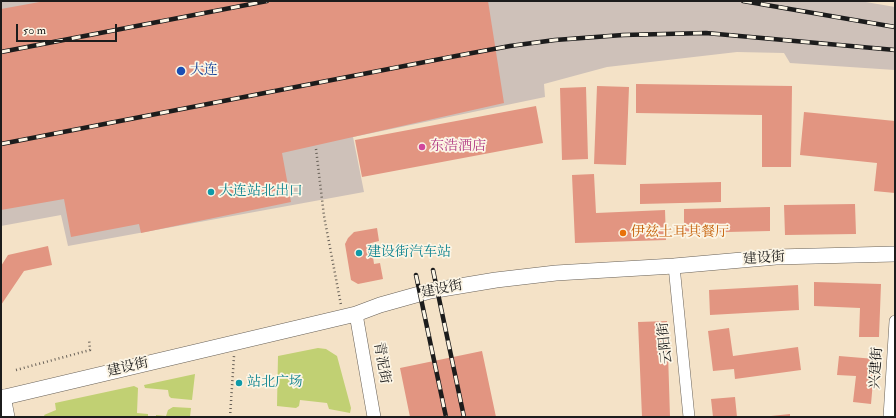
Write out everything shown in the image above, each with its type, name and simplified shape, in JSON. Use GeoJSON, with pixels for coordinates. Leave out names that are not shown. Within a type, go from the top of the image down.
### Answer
{"type":"FeatureCollection","features":[{"type":"Feature","properties":{"kind":"main road","name":"建设街"},"geometry":{"type":"LineString","coordinates":[[2,397],[350,316],[380,305],[430,291],[496,280],[556,273],[674,266],[776,257],[895,254]]}},
{"type":"Feature","properties":{"kind":"street","name":"云阳街"},"geometry":{"type":"LineString","coordinates":[[674,266],[689,417]]}},
{"type":"Feature","properties":{"kind":"street","name":"青泥街"},"geometry":{"type":"LineString","coordinates":[[350,316],[374,417]]}},
{"type":"Feature","properties":{"kind":"street","name":"兴建街"},"geometry":{"type":"LineString","coordinates":[[889,417],[895,321]]}},
{"type":"Feature","properties":{"kind":"street"},"geometry":{"type":"LineString","coordinates":[[2,397],[8,417]]}},
{"type":"Feature","properties":{"kind":"path"},"geometry":{"type":"LineString","coordinates":[[316,149],[324,216],[350,316]]}},
{"type":"Feature","properties":{"kind":"path"},"geometry":{"type":"LineString","coordinates":[[16,370],[90,350],[88,339]]}},
{"type":"Feature","properties":{"kind":"path"},"geometry":{"type":"LineString","coordinates":[[230,417],[235,343]]}},
{"type":"Feature","properties":{"kind":"shaded area"},"geometry":{"type":"Polygon","coordinates":[[[1,1],[860,1],[895,7],[895,70],[790,63],[784,53],[737,52],[607,67],[544,84],[545,97],[353,137],[364,192],[68,246],[61,215],[1,226],[1,1]]]}},
{"type":"Feature","properties":{"kind":"green space"},"geometry":{"type":"Polygon","coordinates":[[[318,348],[326,349],[337,356],[351,408],[350,413],[329,409],[327,403],[300,400],[299,406],[296,408],[277,406],[278,356],[318,348]]]}},
{"type":"Feature","properties":{"kind":"green space"},"geometry":{"type":"Polygon","coordinates":[[[195,374],[192,400],[171,398],[168,390],[145,388],[144,385],[195,374]]]}},
{"type":"Feature","properties":{"kind":"green space"},"geometry":{"type":"Polygon","coordinates":[[[134,386],[138,388],[137,413],[148,414],[148,417],[45,417],[44,415],[56,410],[55,403],[134,386]]]}},
{"type":"Feature","properties":{"kind":"green space"},"geometry":{"type":"Polygon","coordinates":[[[173,407],[191,408],[190,417],[156,417],[156,415],[166,416],[168,410],[173,407]]]}},
{"type":"Feature","properties":{"kind":"building"},"geometry":{"type":"Polygon","coordinates":[[[45,1],[488,1],[504,103],[282,153],[291,202],[141,233],[139,224],[71,237],[64,199],[1,210],[1,9],[45,1]]]}},
{"type":"Feature","properties":{"kind":"building"},"geometry":{"type":"Polygon","coordinates":[[[636,84],[792,86],[791,167],[762,167],[762,115],[636,113],[636,84]]]}},
{"type":"Feature","properties":{"kind":"building"},"geometry":{"type":"Polygon","coordinates":[[[597,86],[629,87],[626,165],[594,164],[597,86]]]}},
{"type":"Feature","properties":{"kind":"building"},"geometry":{"type":"Polygon","coordinates":[[[586,87],[588,159],[562,160],[560,88],[586,87]]]}},
{"type":"Feature","properties":{"kind":"building"},"geometry":{"type":"Polygon","coordinates":[[[536,106],[543,143],[362,177],[355,140],[536,106]]]}},
{"type":"Feature","properties":{"kind":"building"},"geometry":{"type":"Polygon","coordinates":[[[804,112],[895,121],[895,193],[874,191],[877,163],[800,155],[804,112]]]}},
{"type":"Feature","properties":{"kind":"building"},"geometry":{"type":"Polygon","coordinates":[[[594,174],[596,213],[665,210],[666,240],[575,243],[572,175],[594,174]]]}},
{"type":"Feature","properties":{"kind":"building"},"geometry":{"type":"Polygon","coordinates":[[[721,182],[721,202],[640,204],[640,184],[721,182]]]}},
{"type":"Feature","properties":{"kind":"building"},"geometry":{"type":"Polygon","coordinates":[[[855,204],[856,234],[785,235],[784,205],[855,204]]]}},
{"type":"Feature","properties":{"kind":"building"},"geometry":{"type":"Polygon","coordinates":[[[770,207],[770,231],[684,233],[684,209],[770,207]]]}},
{"type":"Feature","properties":{"kind":"building","name":"建设街汽车站"},"geometry":{"type":"Polygon","coordinates":[[[377,228],[379,241],[371,243],[374,264],[380,263],[383,279],[358,284],[351,280],[345,244],[354,232],[377,228]]]}},
{"type":"Feature","properties":{"kind":"building"},"geometry":{"type":"Polygon","coordinates":[[[48,246],[52,265],[24,271],[1,305],[1,266],[8,255],[48,246]]]}},
{"type":"Feature","properties":{"kind":"building"},"geometry":{"type":"Polygon","coordinates":[[[814,282],[881,284],[879,337],[859,337],[860,308],[814,306],[814,282]]]}},
{"type":"Feature","properties":{"kind":"building"},"geometry":{"type":"Polygon","coordinates":[[[798,285],[799,310],[710,315],[709,290],[798,285]]]}},
{"type":"Feature","properties":{"kind":"building"},"geometry":{"type":"Polygon","coordinates":[[[667,321],[670,417],[642,417],[638,322],[667,321]]]}},
{"type":"Feature","properties":{"kind":"building"},"geometry":{"type":"Polygon","coordinates":[[[729,328],[733,356],[798,347],[801,370],[735,379],[734,369],[713,371],[708,331],[729,328]]]}},
{"type":"Feature","properties":{"kind":"building"},"geometry":{"type":"Polygon","coordinates":[[[482,351],[496,417],[410,417],[400,368],[482,351]]]}},
{"type":"Feature","properties":{"kind":"building"},"geometry":{"type":"Polygon","coordinates":[[[839,356],[875,359],[871,404],[853,402],[856,376],[837,375],[839,356]]]}},
{"type":"Feature","properties":{"kind":"building"},"geometry":{"type":"Polygon","coordinates":[[[735,397],[737,417],[713,417],[711,399],[735,397]]]}},
{"type":"Feature","properties":{"kind":"building"},"geometry":{"type":"Polygon","coordinates":[[[790,414],[790,417],[771,417],[771,416],[790,414]]]}},
{"type":"Feature","properties":{"kind":"railway"},"geometry":{"type":"LineString","coordinates":[[1,52],[267,1]]}},
{"type":"Feature","properties":{"kind":"railway"},"geometry":{"type":"LineString","coordinates":[[743,1],[895,27]]}},
{"type":"Feature","properties":{"kind":"railway"},"geometry":{"type":"LineString","coordinates":[[1,144],[456,56],[510,46],[555,40],[623,35],[706,33],[895,50]]}},
{"type":"Feature","properties":{"kind":"railway"},"geometry":{"type":"LineString","coordinates":[[433,270],[464,417]]}},
{"type":"Feature","properties":{"kind":"railway"},"geometry":{"type":"LineString","coordinates":[[416,275],[446,417]]}},
{"type":"Feature","properties":{"kind":"place","name":"大连"},"geometry":{"type":"Point","coordinates":[181,71]}},
{"type":"Feature","properties":{"kind":"place","name":"东浩酒店"},"geometry":{"type":"Point","coordinates":[422,147]}},
{"type":"Feature","properties":{"kind":"place","name":"大连站北出口"},"geometry":{"type":"Point","coordinates":[211,192]}},
{"type":"Feature","properties":{"kind":"place","name":"伊兹土耳其餐厅"},"geometry":{"type":"Point","coordinates":[623,233]}},
{"type":"Feature","properties":{"kind":"place","name":"建设街汽车站"},"geometry":{"type":"Point","coordinates":[359,253]}},
{"type":"Feature","properties":{"kind":"place","name":"站北广场"},"geometry":{"type":"Point","coordinates":[239,383]}}]}
